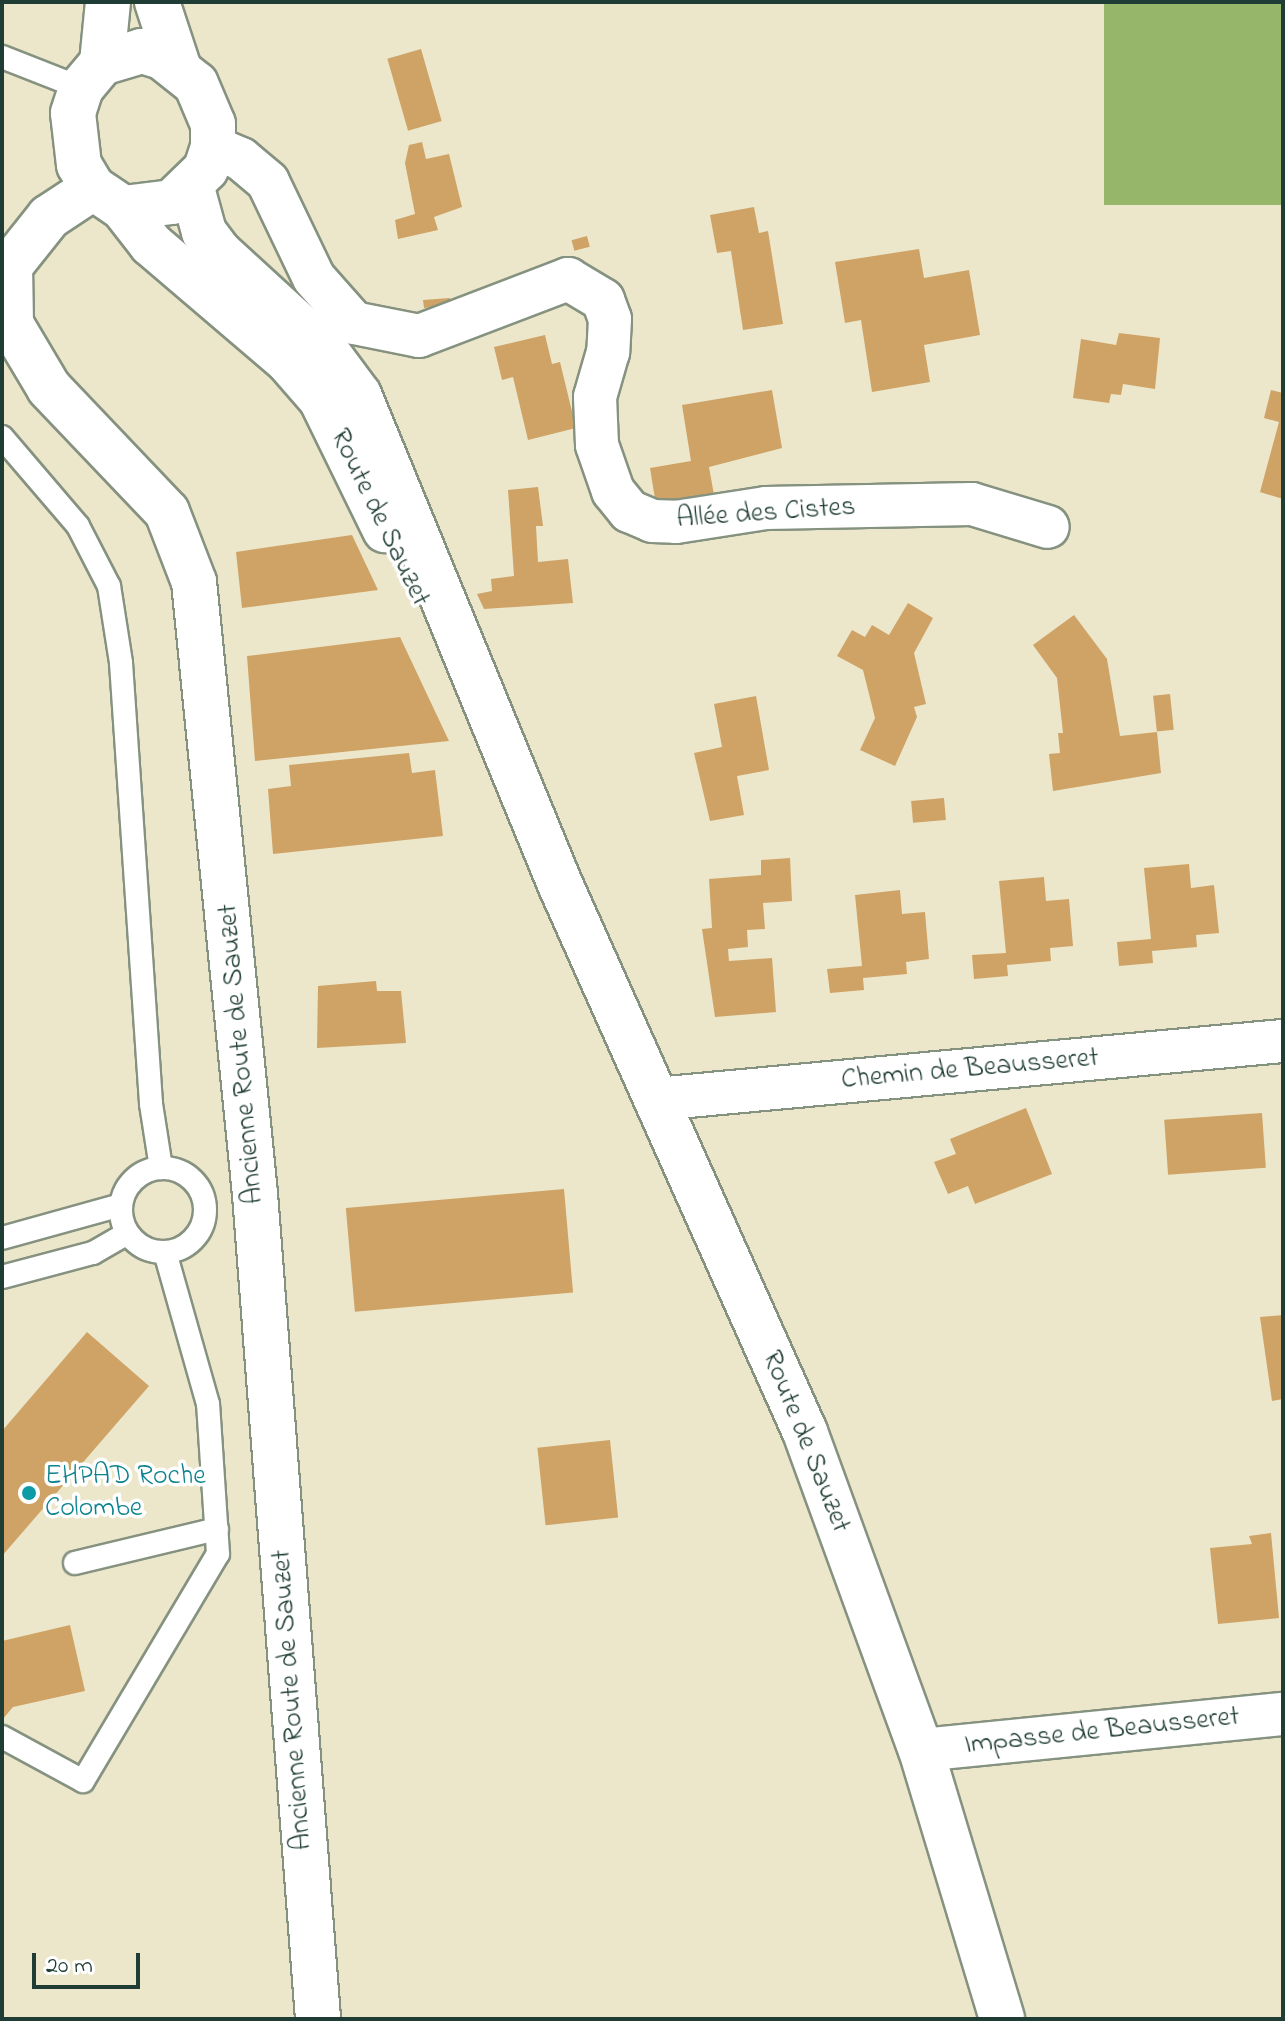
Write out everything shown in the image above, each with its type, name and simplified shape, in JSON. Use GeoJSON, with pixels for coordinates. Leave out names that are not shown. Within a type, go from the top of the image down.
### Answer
{"type":"FeatureCollection","features":[{"type":"Feature","properties":{"kind":"main road"},"geometry":{"type":"LineString","coordinates":[[108,2],[92,76],[73,113],[72,140],[108,198],[160,206],[192,188],[213,147],[207,104],[179,69],[157,2]]}},
{"type":"Feature","properties":{"kind":"main road"},"geometry":{"type":"LineString","coordinates":[[92,76],[142,51],[179,69]]}},
{"type":"Feature","properties":{"kind":"main road","name":"Route de Sauzet"},"geometry":{"type":"LineString","coordinates":[[192,188],[204,232],[219,252],[325,349],[359,395],[560,884],[805,1432],[921,1750],[1002,2019]]}},
{"type":"Feature","properties":{"kind":"main road","name":"Route de Sauzet"},"geometry":{"type":"LineString","coordinates":[[108,198],[151,244],[287,360],[321,399],[560,884]]}},
{"type":"Feature","properties":{"kind":"main road","name":"Ancienne Route de Sauzet"},"geometry":{"type":"LineString","coordinates":[[108,198],[49,217],[10,266],[11,324],[49,388],[167,512],[194,582],[255,1194],[318,2019]]}},
{"type":"Feature","properties":{"kind":"street","name":"Allée des Cistes"},"geometry":{"type":"LineString","coordinates":[[213,147],[241,159],[268,182],[314,278],[354,323],[419,336],[568,279],[603,300],[610,319],[608,352],[595,397],[597,445],[613,491],[629,511],[652,521],[676,522],[766,508],[972,504],[1048,527]]}},
{"type":"Feature","properties":{"kind":"street","name":"Chemin de Beausseret"},"geometry":{"type":"LineString","coordinates":[[656,1099],[1283,1041]]}},
{"type":"Feature","properties":{"kind":"street","name":"Impasse de Beausseret"},"geometry":{"type":"LineString","coordinates":[[921,1750],[1283,1714]]}},
{"type":"Feature","properties":{"kind":"lane"},"geometry":{"type":"LineString","coordinates":[[2,57],[92,76]]}},
{"type":"Feature","properties":{"kind":"lane"},"geometry":{"type":"LineString","coordinates":[[2,437],[78,526],[109,586],[121,663],[151,1104],[161,1168]]}},
{"type":"Feature","properties":{"kind":"lane"},"geometry":{"type":"LineString","coordinates":[[161,1168],[188,1177],[204,1201],[200,1230],[178,1249],[165,1252],[150,1250],[127,1233],[121,1205],[135,1180],[161,1168]]}},
{"type":"Feature","properties":{"kind":"lane"},"geometry":{"type":"LineString","coordinates":[[2,1238],[121,1205]]}},
{"type":"Feature","properties":{"kind":"lane"},"geometry":{"type":"LineString","coordinates":[[2,1277],[93,1253],[127,1233]]}},
{"type":"Feature","properties":{"kind":"lane"},"geometry":{"type":"LineString","coordinates":[[2,1737],[83,1781],[218,1554],[208,1404],[165,1252]]}},
{"type":"Feature","properties":{"kind":"lane"},"geometry":{"type":"LineString","coordinates":[[75,1563],[217,1529]]}},
{"type":"Feature","properties":{"kind":"green space"},"geometry":{"type":"Polygon","coordinates":[[[1104,2],[1283,2],[1283,205],[1104,205],[1104,2]]]}},
{"type":"Feature","properties":{"kind":"building"},"geometry":{"type":"Polygon","coordinates":[[[421,49],[442,121],[408,131],[387,59],[421,49]]]}},
{"type":"Feature","properties":{"kind":"building"},"geometry":{"type":"Polygon","coordinates":[[[422,142],[426,159],[449,154],[462,207],[434,217],[438,230],[398,239],[395,220],[415,214],[405,163],[409,145],[422,142]]]}},
{"type":"Feature","properties":{"kind":"building"},"geometry":{"type":"Polygon","coordinates":[[[754,207],[759,233],[768,231],[783,324],[743,330],[731,251],[717,253],[710,215],[754,207]]]}},
{"type":"Feature","properties":{"kind":"building"},"geometry":{"type":"Polygon","coordinates":[[[587,236],[590,247],[574,251],[572,240],[587,236]]]}},
{"type":"Feature","properties":{"kind":"building"},"geometry":{"type":"Polygon","coordinates":[[[919,249],[924,278],[969,270],[980,335],[924,345],[930,382],[872,392],[861,320],[845,323],[835,262],[919,249]]]}},
{"type":"Feature","properties":{"kind":"building"},"geometry":{"type":"Polygon","coordinates":[[[450,298],[450,305],[424,308],[423,300],[450,298]]]}},
{"type":"Feature","properties":{"kind":"building"},"geometry":{"type":"Polygon","coordinates":[[[1119,333],[1160,338],[1155,389],[1123,384],[1121,395],[1111,394],[1109,403],[1073,398],[1081,339],[1116,345],[1119,333]]]}},
{"type":"Feature","properties":{"kind":"building"},"geometry":{"type":"Polygon","coordinates":[[[545,335],[552,364],[560,362],[576,428],[528,440],[513,377],[502,380],[494,347],[545,335]]]}},
{"type":"Feature","properties":{"kind":"building"},"geometry":{"type":"Polygon","coordinates":[[[772,390],[782,448],[709,467],[714,495],[656,505],[650,468],[691,461],[682,405],[772,390]]]}},
{"type":"Feature","properties":{"kind":"building"},"geometry":{"type":"Polygon","coordinates":[[[1271,390],[1283,393],[1283,499],[1260,492],[1279,422],[1264,418],[1271,390]]]}},
{"type":"Feature","properties":{"kind":"building"},"geometry":{"type":"Polygon","coordinates":[[[538,487],[543,526],[536,526],[538,562],[568,559],[573,603],[484,609],[477,594],[492,591],[491,579],[514,576],[508,490],[538,487]]]}},
{"type":"Feature","properties":{"kind":"building"},"geometry":{"type":"Polygon","coordinates":[[[352,535],[378,590],[242,608],[236,552],[352,535]]]}},
{"type":"Feature","properties":{"kind":"building"},"geometry":{"type":"Polygon","coordinates":[[[908,603],[933,618],[914,653],[926,704],[914,707],[917,717],[895,766],[860,750],[875,718],[863,670],[837,656],[852,630],[865,637],[872,625],[889,635],[908,603]]]}},
{"type":"Feature","properties":{"kind":"building"},"geometry":{"type":"Polygon","coordinates":[[[1074,615],[1107,659],[1120,736],[1157,732],[1161,773],[1053,791],[1049,754],[1060,753],[1058,733],[1063,733],[1057,678],[1033,645],[1074,615]]]}},
{"type":"Feature","properties":{"kind":"building"},"geometry":{"type":"Polygon","coordinates":[[[400,637],[449,741],[255,761],[247,656],[400,637]]]}},
{"type":"Feature","properties":{"kind":"building"},"geometry":{"type":"Polygon","coordinates":[[[1170,694],[1174,730],[1157,732],[1153,696],[1170,694]]]}},
{"type":"Feature","properties":{"kind":"building"},"geometry":{"type":"Polygon","coordinates":[[[756,696],[769,770],[737,776],[744,815],[710,821],[694,753],[722,747],[714,704],[756,696]]]}},
{"type":"Feature","properties":{"kind":"building"},"geometry":{"type":"Polygon","coordinates":[[[409,753],[412,773],[435,770],[443,836],[273,854],[268,789],[291,786],[289,765],[409,753]]]}},
{"type":"Feature","properties":{"kind":"building"},"geometry":{"type":"Polygon","coordinates":[[[944,798],[946,820],[913,823],[911,801],[944,798]]]}},
{"type":"Feature","properties":{"kind":"building"},"geometry":{"type":"Polygon","coordinates":[[[790,858],[792,901],[763,903],[765,929],[747,930],[748,947],[728,949],[729,961],[772,958],[776,1012],[715,1017],[702,929],[712,928],[709,879],[761,875],[761,860],[790,858]]]}},
{"type":"Feature","properties":{"kind":"building"},"geometry":{"type":"Polygon","coordinates":[[[1189,864],[1191,888],[1214,885],[1219,933],[1196,935],[1197,947],[1152,951],[1153,963],[1119,966],[1117,942],[1151,939],[1144,868],[1189,864]]]}},
{"type":"Feature","properties":{"kind":"building"},"geometry":{"type":"Polygon","coordinates":[[[1044,877],[1046,901],[1069,899],[1073,946],[1050,948],[1051,961],[1007,965],[1008,976],[974,979],[972,955],[1006,953],[999,881],[1044,877]]]}},
{"type":"Feature","properties":{"kind":"building"},"geometry":{"type":"Polygon","coordinates":[[[900,890],[902,914],[925,912],[929,959],[906,962],[907,974],[863,978],[864,990],[830,993],[827,969],[862,966],[855,895],[900,890]]]}},
{"type":"Feature","properties":{"kind":"building"},"geometry":{"type":"Polygon","coordinates":[[[376,981],[377,991],[401,991],[406,1043],[317,1048],[318,986],[376,981]]]}},
{"type":"Feature","properties":{"kind":"building"},"geometry":{"type":"Polygon","coordinates":[[[1026,1108],[1052,1174],[975,1204],[968,1186],[948,1194],[934,1162],[956,1154],[950,1139],[1026,1108]]]}},
{"type":"Feature","properties":{"kind":"building"},"geometry":{"type":"Polygon","coordinates":[[[1262,1113],[1266,1168],[1168,1175],[1164,1120],[1262,1113]]]}},
{"type":"Feature","properties":{"kind":"building"},"geometry":{"type":"Polygon","coordinates":[[[564,1189],[573,1293],[355,1312],[346,1208],[564,1189]]]}},
{"type":"Feature","properties":{"kind":"building"},"geometry":{"type":"Polygon","coordinates":[[[1283,1315],[1283,1399],[1272,1401],[1260,1317],[1283,1315]]]}},
{"type":"Feature","properties":{"kind":"building","name":"EHPAD Roche Colombe"},"geometry":{"type":"Polygon","coordinates":[[[87,1332],[149,1386],[2,1556],[2,1431],[87,1332]]]}},
{"type":"Feature","properties":{"kind":"building"},"geometry":{"type":"Polygon","coordinates":[[[610,1440],[618,1518],[546,1525],[537,1448],[610,1440]]]}},
{"type":"Feature","properties":{"kind":"building"},"geometry":{"type":"Polygon","coordinates":[[[1271,1533],[1279,1618],[1218,1624],[1210,1548],[1252,1544],[1249,1536],[1271,1533]]]}},
{"type":"Feature","properties":{"kind":"building"},"geometry":{"type":"Polygon","coordinates":[[[70,1625],[85,1691],[13,1707],[2,1720],[2,1641],[70,1625]]]}},
{"type":"Feature","properties":{"kind":"place","name":"EHPAD Roche Colombe"},"geometry":{"type":"Point","coordinates":[29,1493]}}]}
